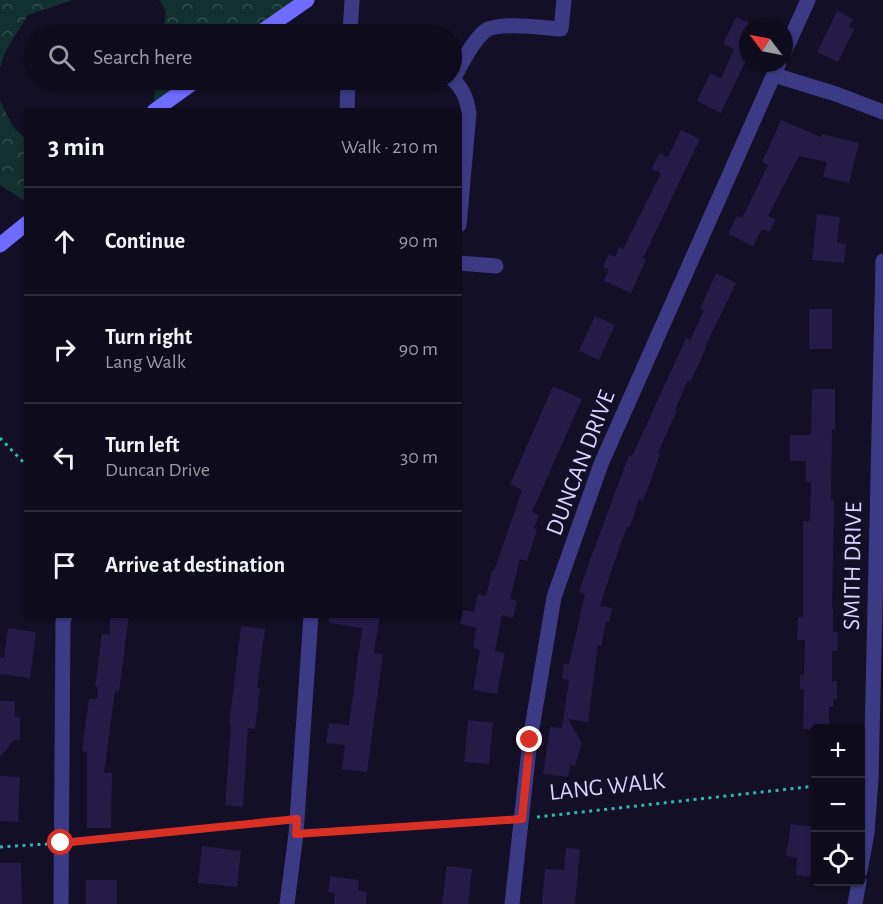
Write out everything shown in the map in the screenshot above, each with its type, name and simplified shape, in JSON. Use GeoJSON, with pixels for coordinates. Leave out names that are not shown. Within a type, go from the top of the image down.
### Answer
{"type":"FeatureCollection","features":[{"type":"Feature","properties":{"kind":"main road"},"geometry":{"type":"LineString","coordinates":[[272,24],[307,0]]}},
{"type":"Feature","properties":{"kind":"main road"},"geometry":{"type":"LineString","coordinates":[[158,108],[183,90]]}},
{"type":"Feature","properties":{"kind":"main road"},"geometry":{"type":"LineString","coordinates":[[0,245],[24,225]]}},
{"type":"Feature","properties":{"kind":"street"},"geometry":{"type":"LineString","coordinates":[[351,24],[352,0]]}},
{"type":"Feature","properties":{"kind":"street"},"geometry":{"type":"LineString","coordinates":[[462,64],[479,38],[488,29],[499,26],[561,29],[564,0]]}},
{"type":"Feature","properties":{"kind":"street"},"geometry":{"type":"LineString","coordinates":[[793,33],[808,0]]}},
{"type":"Feature","properties":{"kind":"street","name":"DUNCAN DRIVE"},"geometry":{"type":"LineString","coordinates":[[512,904],[530,740],[554,597],[601,464],[776,72]]}},
{"type":"Feature","properties":{"kind":"street"},"geometry":{"type":"LineString","coordinates":[[784,72],[883,112]]}},
{"type":"Feature","properties":{"kind":"street"},"geometry":{"type":"LineString","coordinates":[[346,108],[347,90]]}},
{"type":"Feature","properties":{"kind":"street"},"geometry":{"type":"LineString","coordinates":[[462,90],[469,113],[462,191]]}},
{"type":"Feature","properties":{"kind":"street","name":"SMITH DRIVE"},"geometry":{"type":"LineString","coordinates":[[865,846],[877,779],[883,261]]}},
{"type":"Feature","properties":{"kind":"street"},"geometry":{"type":"LineString","coordinates":[[462,263],[496,266]]}},
{"type":"Feature","properties":{"kind":"street"},"geometry":{"type":"LineString","coordinates":[[61,904],[64,618]]}},
{"type":"Feature","properties":{"kind":"street"},"geometry":{"type":"LineString","coordinates":[[287,904],[296,826],[311,618]]}},
{"type":"Feature","properties":{"kind":"street"},"geometry":{"type":"LineString","coordinates":[[855,904],[858,886]]}},
{"type":"Feature","properties":{"kind":"path"},"geometry":{"type":"LineString","coordinates":[[0,438],[24,463]]}},
{"type":"Feature","properties":{"kind":"path","name":"LANG WALK"},"geometry":{"type":"LineString","coordinates":[[0,847],[296,826],[522,819],[811,787]]}},
{"type":"Feature","properties":{"kind":"green space"},"geometry":{"type":"Polygon","coordinates":[[[0,0],[73,0],[28,15],[5,52],[0,68],[0,0]]]}},
{"type":"Feature","properties":{"kind":"green space"},"geometry":{"type":"Polygon","coordinates":[[[159,0],[307,0],[272,24],[164,24],[166,11],[159,0]]]}},
{"type":"Feature","properties":{"kind":"green space"},"geometry":{"type":"Polygon","coordinates":[[[155,90],[182,90],[156,108],[152,108],[155,90]]]}},
{"type":"Feature","properties":{"kind":"green space"},"geometry":{"type":"Polygon","coordinates":[[[0,101],[14,128],[24,137],[24,199],[0,185],[0,101]]]}},
{"type":"Feature","properties":{"kind":"building"},"geometry":{"type":"Polygon","coordinates":[[[837,11],[853,19],[849,26],[854,29],[838,62],[817,52],[837,11]]]}},
{"type":"Feature","properties":{"kind":"building"},"geometry":{"type":"Polygon","coordinates":[[[736,17],[739,18],[740,72],[721,113],[697,101],[710,73],[721,78],[734,49],[723,44],[736,17]]]}},
{"type":"Feature","properties":{"kind":"building"},"geometry":{"type":"Polygon","coordinates":[[[781,120],[821,137],[822,134],[859,143],[849,183],[823,177],[827,162],[799,156],[768,216],[776,220],[769,232],[762,229],[753,246],[728,234],[737,216],[742,218],[768,165],[762,162],[781,120]]]}},
{"type":"Feature","properties":{"kind":"building"},"geometry":{"type":"Polygon","coordinates":[[[681,130],[700,139],[643,258],[646,260],[631,293],[604,281],[609,270],[603,267],[609,254],[615,257],[619,247],[623,249],[661,173],[652,169],[659,153],[668,157],[681,130]]]}},
{"type":"Feature","properties":{"kind":"building"},"geometry":{"type":"Polygon","coordinates":[[[817,214],[840,217],[837,243],[846,244],[844,263],[812,260],[817,214]]]}},
{"type":"Feature","properties":{"kind":"building"},"geometry":{"type":"Polygon","coordinates":[[[716,273],[736,283],[691,381],[688,380],[658,453],[660,454],[643,501],[639,499],[630,527],[627,527],[614,563],[600,606],[612,608],[609,622],[606,622],[601,646],[598,645],[588,722],[568,719],[582,743],[575,766],[570,765],[568,777],[543,774],[550,727],[562,728],[569,680],[562,679],[564,664],[569,664],[585,594],[579,592],[591,557],[629,455],[632,456],[686,338],[690,340],[704,310],[700,309],[716,273]]]}},
{"type":"Feature","properties":{"kind":"building"},"geometry":{"type":"Polygon","coordinates":[[[809,309],[832,309],[832,349],[809,349],[809,309]]]}},
{"type":"Feature","properties":{"kind":"building"},"geometry":{"type":"Polygon","coordinates":[[[595,316],[615,325],[599,360],[579,351],[595,316]]]}},
{"type":"Feature","properties":{"kind":"building"},"geometry":{"type":"Polygon","coordinates":[[[553,386],[582,399],[532,512],[539,515],[534,528],[537,529],[527,561],[520,559],[510,599],[517,601],[513,618],[502,615],[495,651],[505,653],[497,694],[473,690],[480,650],[473,648],[476,628],[460,624],[463,610],[474,612],[478,594],[486,596],[492,570],[494,571],[522,490],[510,484],[553,386]]]}},
{"type":"Feature","properties":{"kind":"building"},"geometry":{"type":"Polygon","coordinates":[[[812,389],[835,389],[831,500],[834,501],[832,609],[833,632],[838,632],[837,651],[832,651],[832,681],[837,681],[837,699],[833,699],[833,707],[829,707],[829,724],[811,724],[811,729],[803,729],[804,689],[800,689],[800,675],[804,675],[805,640],[797,640],[798,617],[803,617],[803,521],[810,521],[811,482],[806,481],[806,461],[790,461],[790,435],[811,435],[812,389]]]}},
{"type":"Feature","properties":{"kind":"building"},"geometry":{"type":"Polygon","coordinates":[[[110,618],[129,618],[119,692],[115,691],[104,773],[112,773],[111,828],[87,828],[87,752],[82,751],[89,699],[97,699],[98,687],[95,687],[102,634],[110,635],[110,618]]]}},
{"type":"Feature","properties":{"kind":"building"},"geometry":{"type":"Polygon","coordinates":[[[329,618],[380,618],[374,653],[383,654],[367,772],[342,769],[345,745],[326,743],[329,723],[349,725],[362,628],[329,623],[329,618]]]}},
{"type":"Feature","properties":{"kind":"building"},"geometry":{"type":"Polygon","coordinates":[[[241,626],[265,629],[257,688],[260,688],[255,729],[248,728],[243,807],[225,805],[231,726],[229,725],[241,626]]]}},
{"type":"Feature","properties":{"kind":"building"},"geometry":{"type":"Polygon","coordinates":[[[8,628],[36,632],[30,678],[0,674],[0,657],[4,658],[8,628]]]}},
{"type":"Feature","properties":{"kind":"building"},"geometry":{"type":"Polygon","coordinates":[[[0,701],[15,701],[15,717],[20,717],[20,740],[14,740],[0,757],[0,701]]]}},
{"type":"Feature","properties":{"kind":"building"},"geometry":{"type":"Polygon","coordinates":[[[468,720],[493,723],[489,764],[464,762],[468,720]]]}},
{"type":"Feature","properties":{"kind":"building"},"geometry":{"type":"Polygon","coordinates":[[[0,776],[20,777],[18,822],[0,821],[0,776]]]}},
{"type":"Feature","properties":{"kind":"building"},"geometry":{"type":"Polygon","coordinates":[[[791,824],[811,826],[811,876],[796,875],[797,858],[786,856],[791,824]]]}},
{"type":"Feature","properties":{"kind":"building"},"geometry":{"type":"Polygon","coordinates":[[[202,846],[241,851],[237,887],[198,883],[202,846]]]}},
{"type":"Feature","properties":{"kind":"building"},"geometry":{"type":"Polygon","coordinates":[[[566,848],[580,849],[575,904],[542,904],[545,869],[564,870],[566,848]]]}},
{"type":"Feature","properties":{"kind":"building"},"geometry":{"type":"Polygon","coordinates":[[[0,863],[21,863],[22,904],[0,904],[0,863]]]}},
{"type":"Feature","properties":{"kind":"building"},"geometry":{"type":"Polygon","coordinates":[[[447,866],[472,869],[468,904],[442,904],[447,866]]]}},
{"type":"Feature","properties":{"kind":"building"},"geometry":{"type":"Polygon","coordinates":[[[330,876],[359,880],[358,890],[367,892],[366,904],[334,904],[335,893],[328,892],[330,876]]]}},
{"type":"Feature","properties":{"kind":"building"},"geometry":{"type":"Polygon","coordinates":[[[86,880],[117,880],[117,904],[86,904],[86,880]]]}},
{"type":"Feature","properties":{"kind":"route"},"geometry":{"type":"LineString","coordinates":[[61,843],[297,819],[296,834],[522,819],[530,740]]}}]}
